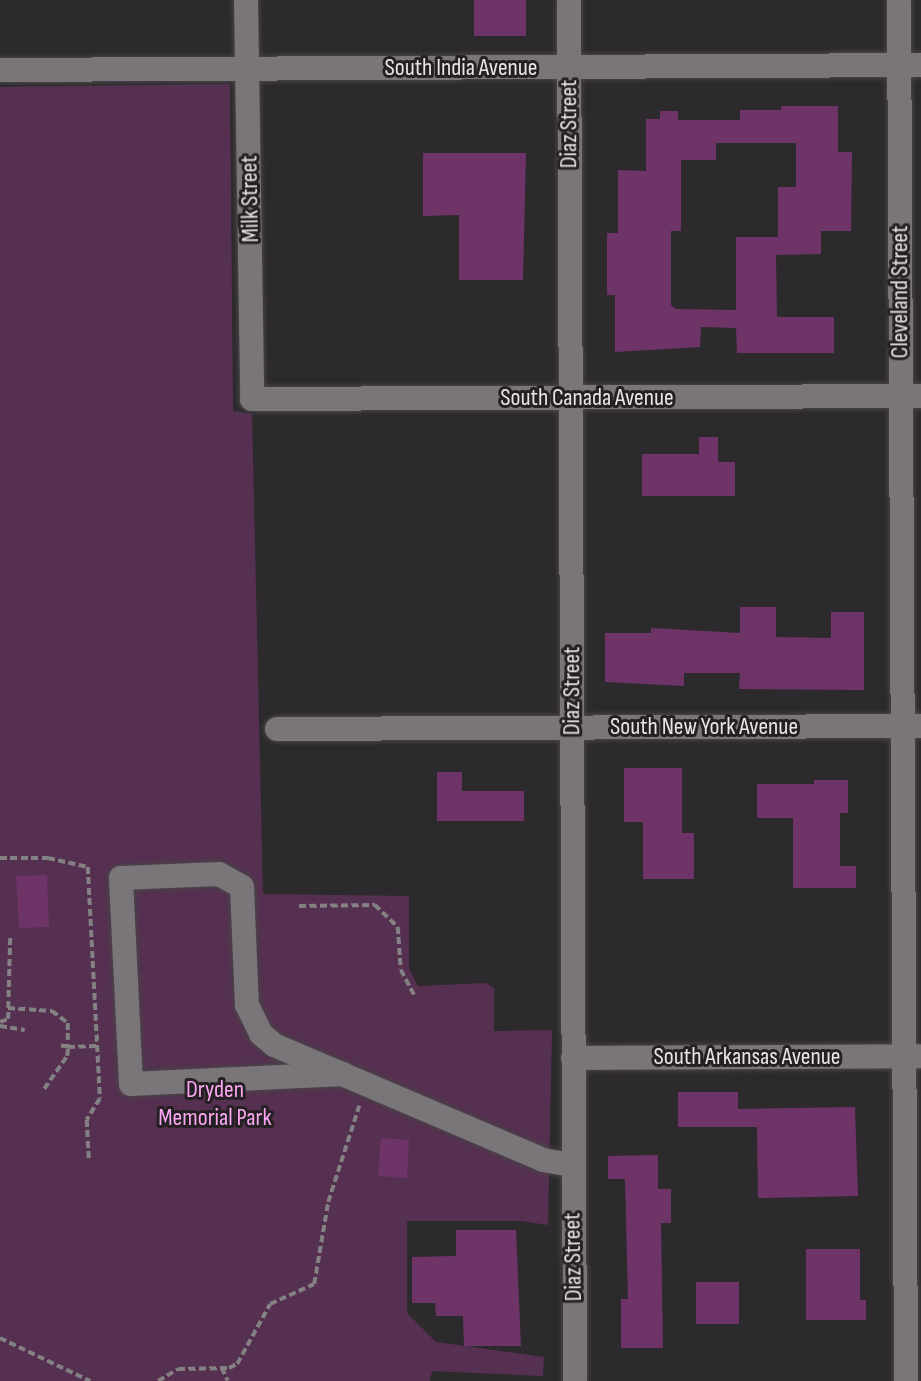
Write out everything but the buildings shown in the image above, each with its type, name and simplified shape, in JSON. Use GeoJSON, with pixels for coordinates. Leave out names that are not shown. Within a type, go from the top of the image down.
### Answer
{"type":"FeatureCollection","features":[{"type":"Feature","properties":{"kind":"street","name":"Milk Street"},"geometry":{"type":"LineString","coordinates":[[246,0],[252,399]]}},
{"type":"Feature","properties":{"kind":"street","name":"Diaz Street"},"geometry":{"type":"LineString","coordinates":[[569,0],[575,1381]]}},
{"type":"Feature","properties":{"kind":"street","name":"Cleveland Street"},"geometry":{"type":"LineString","coordinates":[[899,0],[910,65],[913,1056],[906,1381]]}},
{"type":"Feature","properties":{"kind":"street","name":"South India Avenue"},"geometry":{"type":"LineString","coordinates":[[0,70],[910,65]]}},
{"type":"Feature","properties":{"kind":"street","name":"South Canada Avenue"},"geometry":{"type":"LineString","coordinates":[[252,399],[911,396]]}},
{"type":"Feature","properties":{"kind":"street","name":"South New York Avenue"},"geometry":{"type":"LineString","coordinates":[[277,729],[912,726]]}},
{"type":"Feature","properties":{"kind":"street"},"geometry":{"type":"LineString","coordinates":[[343,1074],[131,1084],[121,878],[219,874],[242,887],[247,1005],[252,1021],[274,1045],[343,1074],[543,1160],[572,1165]]}},
{"type":"Feature","properties":{"kind":"street","name":"South Arkansas Avenue"},"geometry":{"type":"LineString","coordinates":[[573,1058],[913,1056]]}},
{"type":"Feature","properties":{"kind":"path"},"geometry":{"type":"LineString","coordinates":[[0,858],[48,858],[88,867],[100,1099],[87,1120],[89,1160]]}},
{"type":"Feature","properties":{"kind":"path"},"geometry":{"type":"LineString","coordinates":[[299,906],[375,905],[398,927],[401,970],[415,996]]}},
{"type":"Feature","properties":{"kind":"path"},"geometry":{"type":"LineString","coordinates":[[0,1024],[8,1019],[10,935]]}},
{"type":"Feature","properties":{"kind":"path"},"geometry":{"type":"LineString","coordinates":[[8,1008],[37,1008],[62,1017],[68,1023],[68,1046],[62,1065],[44,1089]]}},
{"type":"Feature","properties":{"kind":"path"},"geometry":{"type":"LineString","coordinates":[[0,1024],[25,1030]]}},
{"type":"Feature","properties":{"kind":"path"},"geometry":{"type":"LineString","coordinates":[[60,1046],[97,1046]]}},
{"type":"Feature","properties":{"kind":"path"},"geometry":{"type":"LineString","coordinates":[[158,1381],[177,1369],[222,1368],[237,1364],[270,1304],[314,1284],[328,1202],[362,1097]]}},
{"type":"Feature","properties":{"kind":"path"},"geometry":{"type":"LineString","coordinates":[[0,1338],[90,1381]]}},
{"type":"Feature","properties":{"kind":"path"},"geometry":{"type":"LineString","coordinates":[[222,1368],[228,1381]]}},
{"type":"Feature","properties":{"kind":"green space","name":"Dryden Memorial Park"},"geometry":{"type":"Polygon","coordinates":[[[230,84],[233,411],[252,414],[263,894],[409,896],[409,969],[418,986],[486,983],[494,988],[494,1031],[552,1030],[548,1225],[521,1221],[407,1221],[407,1313],[436,1342],[544,1357],[543,1376],[432,1371],[430,1381],[0,1381],[0,87],[230,84]]]}}]}
